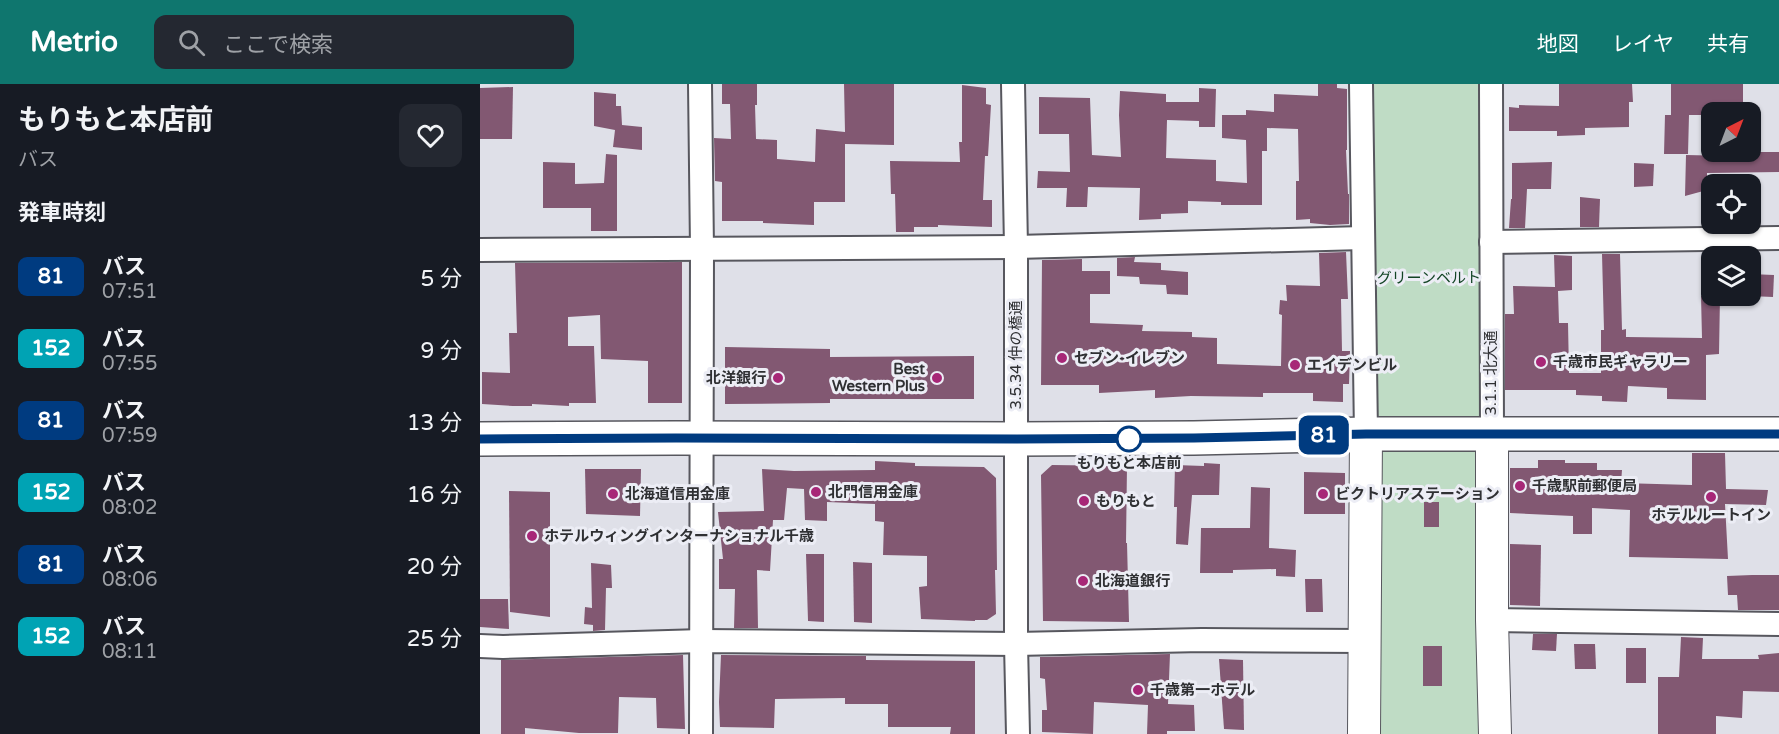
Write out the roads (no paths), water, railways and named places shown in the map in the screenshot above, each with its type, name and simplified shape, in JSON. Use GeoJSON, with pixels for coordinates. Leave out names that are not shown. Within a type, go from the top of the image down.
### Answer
{"type":"FeatureCollection","features":[{"type":"Feature","properties":{"kind":"highway"},"geometry":{"type":"LineString","coordinates":[[480,439],[1017,439],[1366,434],[1779,434]]}},
{"type":"Feature","properties":{"kind":"street"},"geometry":{"type":"LineString","coordinates":[[700,84],[701,734]]}},
{"type":"Feature","properties":{"kind":"street","name":"3.5.34 仲の橋通"},"geometry":{"type":"LineString","coordinates":[[1013,84],[1018,734]]}},
{"type":"Feature","properties":{"kind":"street"},"geometry":{"type":"LineString","coordinates":[[1361,84],[1366,434],[1364,734]]}},
{"type":"Feature","properties":{"kind":"street","name":"3.1.1 北大通"},"geometry":{"type":"LineString","coordinates":[[1491,84],[1492,620],[1495,734]]}},
{"type":"Feature","properties":{"kind":"street"},"geometry":{"type":"LineString","coordinates":[[480,250],[1016,247],[1363,238]]}},
{"type":"Feature","properties":{"kind":"street"},"geometry":{"type":"LineString","coordinates":[[1491,242],[1779,238]]}},
{"type":"Feature","properties":{"kind":"street"},"geometry":{"type":"LineString","coordinates":[[1492,620],[1779,624]]}},
{"type":"Feature","properties":{"kind":"street"},"geometry":{"type":"LineString","coordinates":[[480,646],[702,641],[1016,644],[1202,640],[1365,641]]}},
{"type":"Feature","properties":{"kind":"place","name":"セブン-イレブン"},"geometry":{"type":"Point","coordinates":[1062,358]}},
{"type":"Feature","properties":{"kind":"place","name":"千歳市民ギャラリー"},"geometry":{"type":"Point","coordinates":[1541,362]}},
{"type":"Feature","properties":{"kind":"place","name":"エイデンビル"},"geometry":{"type":"Point","coordinates":[1295,365]}},
{"type":"Feature","properties":{"kind":"place","name":"北洋銀行"},"geometry":{"type":"Point","coordinates":[778,378]}},
{"type":"Feature","properties":{"kind":"place","name":"Best Western Plus"},"geometry":{"type":"Point","coordinates":[937,378]}},
{"type":"Feature","properties":{"kind":"place","name":"もりもと本店前"},"geometry":{"type":"Point","coordinates":[1129,439]}},
{"type":"Feature","properties":{"kind":"place","name":"千歳駅前郵便局"},"geometry":{"type":"Point","coordinates":[1520,486]}},
{"type":"Feature","properties":{"kind":"place","name":"北門信用金庫"},"geometry":{"type":"Point","coordinates":[816,492]}},
{"type":"Feature","properties":{"kind":"place","name":"北海道信用金庫"},"geometry":{"type":"Point","coordinates":[613,494]}},
{"type":"Feature","properties":{"kind":"place","name":"ビクトリアステーション"},"geometry":{"type":"Point","coordinates":[1323,494]}},
{"type":"Feature","properties":{"kind":"place","name":"ホテルルートイン"},"geometry":{"type":"Point","coordinates":[1711,497]}},
{"type":"Feature","properties":{"kind":"place","name":"もりもと"},"geometry":{"type":"Point","coordinates":[1084,501]}},
{"type":"Feature","properties":{"kind":"place","name":"ホテルウィングインターナショナル千歳"},"geometry":{"type":"Point","coordinates":[532,536]}},
{"type":"Feature","properties":{"kind":"place","name":"北海道銀行"},"geometry":{"type":"Point","coordinates":[1083,581]}},
{"type":"Feature","properties":{"kind":"place","name":"千歳第一ホテル"},"geometry":{"type":"Point","coordinates":[1138,690]}},
{"type":"Feature","properties":{"kind":"park label","name":"グリーンベルト"},"geometry":{"type":"Point","coordinates":[1429,278]}}]}
